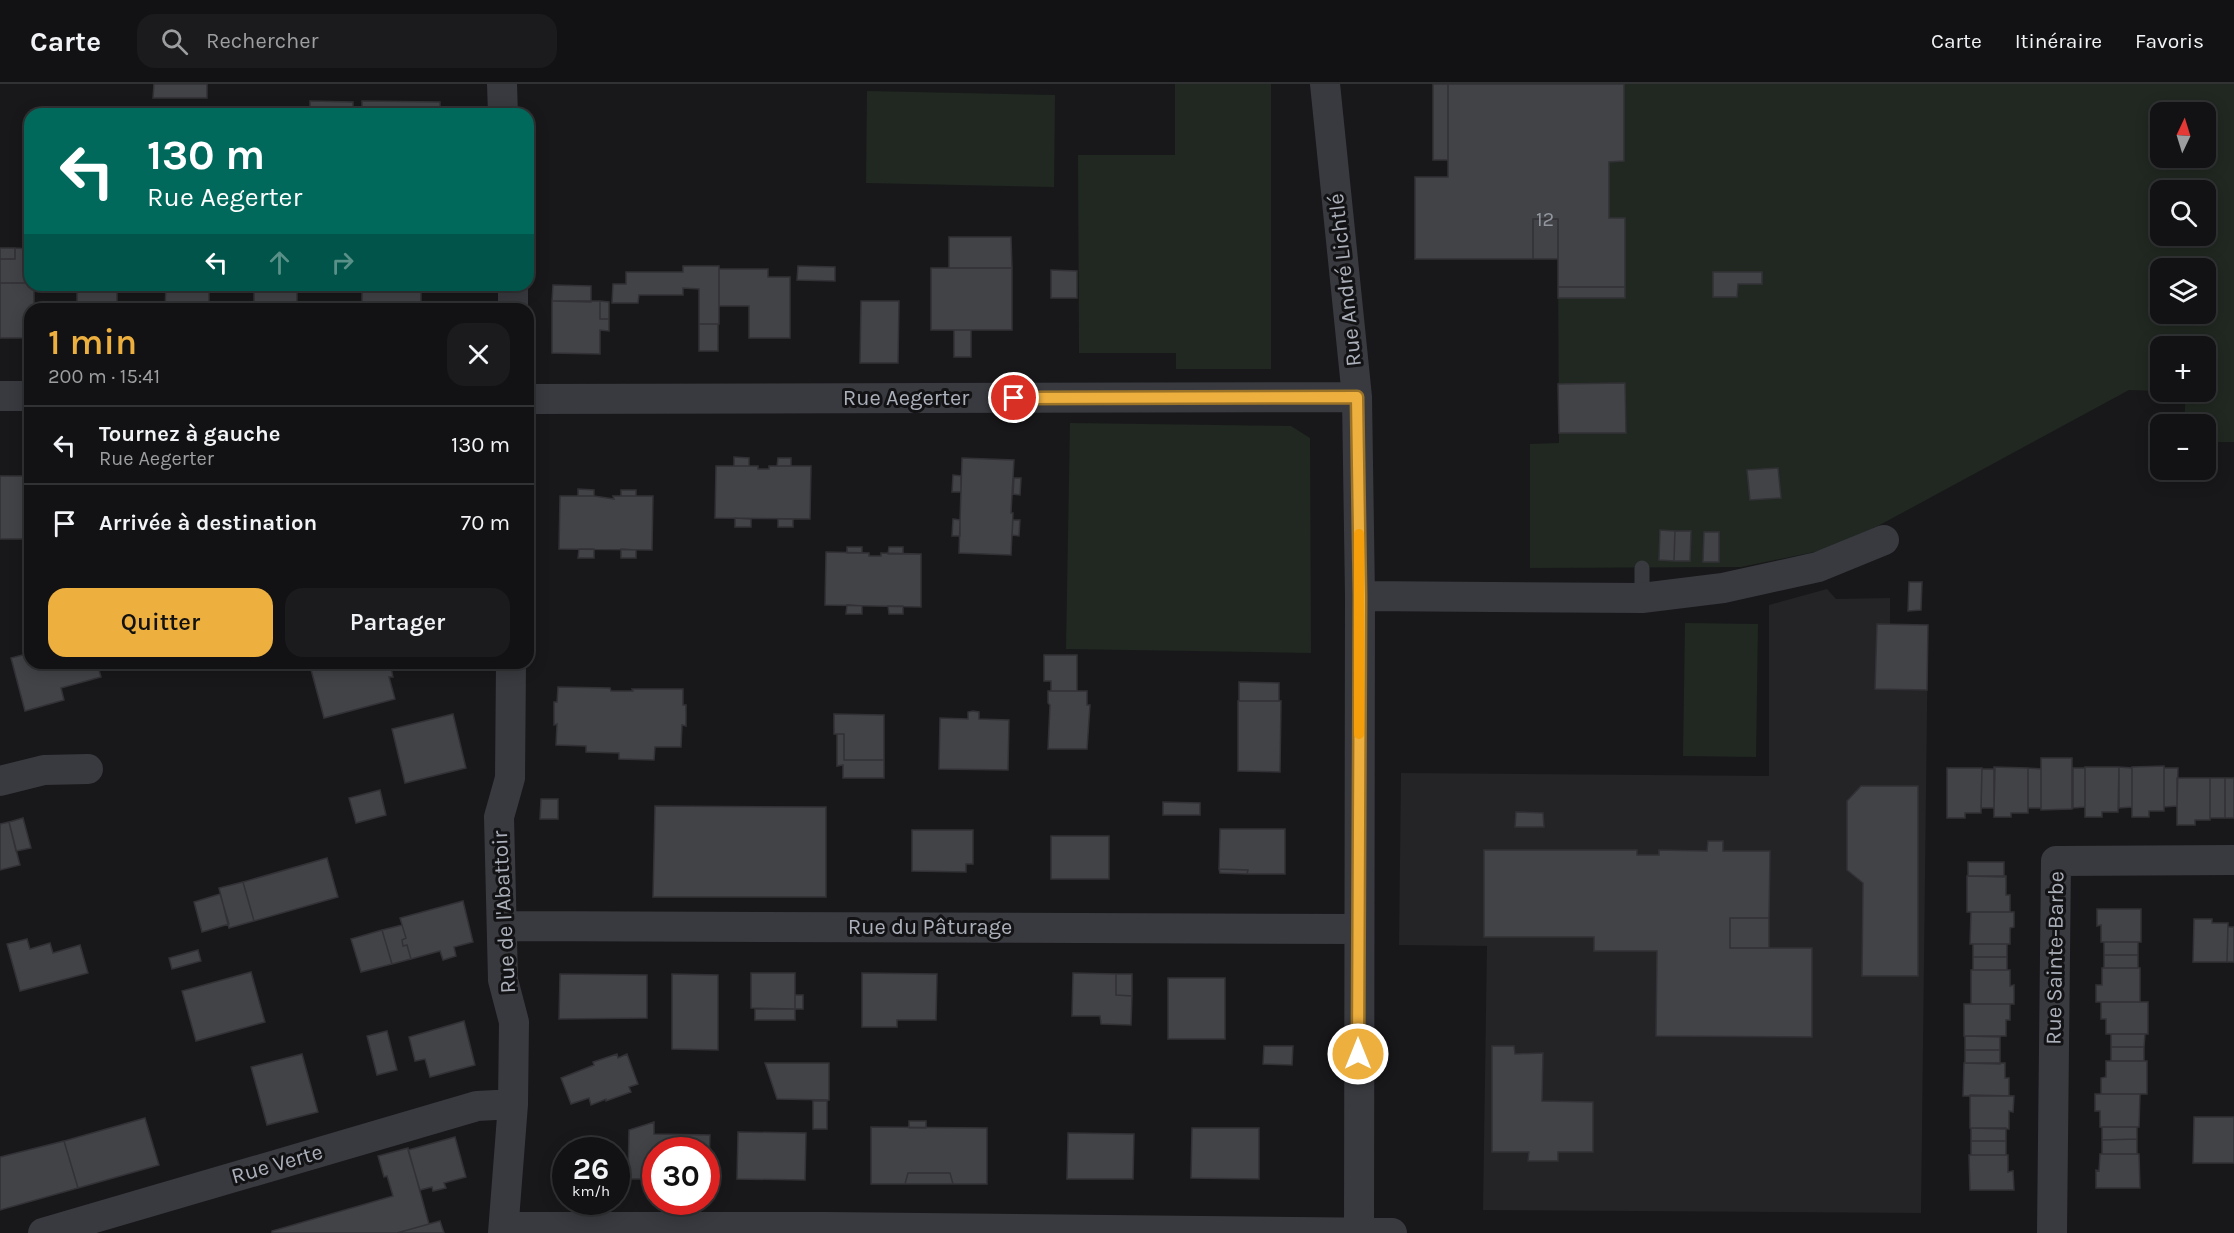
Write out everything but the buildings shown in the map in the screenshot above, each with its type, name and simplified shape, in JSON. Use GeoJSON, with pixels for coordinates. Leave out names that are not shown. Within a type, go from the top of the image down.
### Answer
{"type":"FeatureCollection","features":[{"type":"Feature","properties":{"kind":"street"},"geometry":{"type":"LineString","coordinates":[[502,84],[503,108]]}},
{"type":"Feature","properties":{"kind":"street","name":"Rue André Lichtlé"},"geometry":{"type":"LineString","coordinates":[[1325,84],[1357,397],[1360,596],[1359,1233]]}},
{"type":"Feature","properties":{"kind":"street"},"geometry":{"type":"LineString","coordinates":[[0,396],[24,396]]}},
{"type":"Feature","properties":{"kind":"street","name":"Rue Aegerter"},"geometry":{"type":"LineString","coordinates":[[534,399],[1357,397]]}},
{"type":"Feature","properties":{"kind":"street"},"geometry":{"type":"LineString","coordinates":[[1360,596],[1642,598],[1723,588],[1818,567],[1884,540]]}},
{"type":"Feature","properties":{"kind":"street","name":"Rue de l'Abattoir"},"geometry":{"type":"LineString","coordinates":[[504,1230],[513,1104],[514,1022],[503,980],[499,817],[510,778],[510,669]]}},
{"type":"Feature","properties":{"kind":"street"},"geometry":{"type":"LineString","coordinates":[[0,781],[44,770],[88,769]]}},
{"type":"Feature","properties":{"kind":"street","name":"Rue Sainte-Barbe"},"geometry":{"type":"LineString","coordinates":[[2052,1233],[2056,861],[2234,861]]}},
{"type":"Feature","properties":{"kind":"street","name":"Rue du Pâturage"},"geometry":{"type":"LineString","coordinates":[[502,926],[1358,929]]}},
{"type":"Feature","properties":{"kind":"street","name":"Rue Verte"},"geometry":{"type":"LineString","coordinates":[[43,1233],[477,1106],[513,1104]]}},
{"type":"Feature","properties":{"kind":"street"},"geometry":{"type":"LineString","coordinates":[[504,1230],[826,1227],[1392,1233]]}},
{"type":"Feature","properties":{"kind":"lane"},"geometry":{"type":"LineString","coordinates":[[1642,568],[1642,598]]}},
{"type":"Feature","properties":{"kind":"shaded area"},"geometry":{"type":"Polygon","coordinates":[[[1175,84],[1271,84],[1271,369],[1176,369],[1176,353],[1079,353],[1078,155],[1175,155],[1175,84]]]}},
{"type":"Feature","properties":{"kind":"shaded area"},"geometry":{"type":"Polygon","coordinates":[[[1433,84],[2234,84],[2234,442],[2216,442],[2216,414],[2185,414],[2185,402],[2216,402],[2216,336],[2150,336],[2150,391],[2129,390],[1876,527],[1824,550],[1741,567],[1530,568],[1530,444],[1559,443],[1558,259],[1415,259],[1415,177],[1448,177],[1448,160],[1433,160],[1433,84]]]}},
{"type":"Feature","properties":{"kind":"shaded area"},"geometry":{"type":"Polygon","coordinates":[[[867,91],[1055,95],[1054,187],[866,183],[867,91]]]}},
{"type":"Feature","properties":{"kind":"shaded area"},"geometry":{"type":"Polygon","coordinates":[[[1070,423],[1291,426],[1310,438],[1311,653],[1066,649],[1070,423]]]}},
{"type":"Feature","properties":{"kind":"shaded area"},"geometry":{"type":"Polygon","coordinates":[[[1827,589],[1836,599],[1890,598],[1890,625],[1928,625],[1921,1213],[1483,1210],[1487,946],[1399,945],[1401,773],[1769,776],[1769,605],[1827,589]]]}},
{"type":"Feature","properties":{"kind":"shaded area"},"geometry":{"type":"Polygon","coordinates":[[[1685,623],[1758,624],[1756,757],[1683,756],[1685,623]]]}},
{"type":"Feature","properties":{"kind":"slow traffic"},"geometry":{"type":"LineString","coordinates":[[1359,534],[1359,734]]}},
{"type":"Feature","properties":{"kind":"route"},"geometry":{"type":"LineString","coordinates":[[1014,398],[1357,397],[1360,596],[1358,1054]]}}]}
